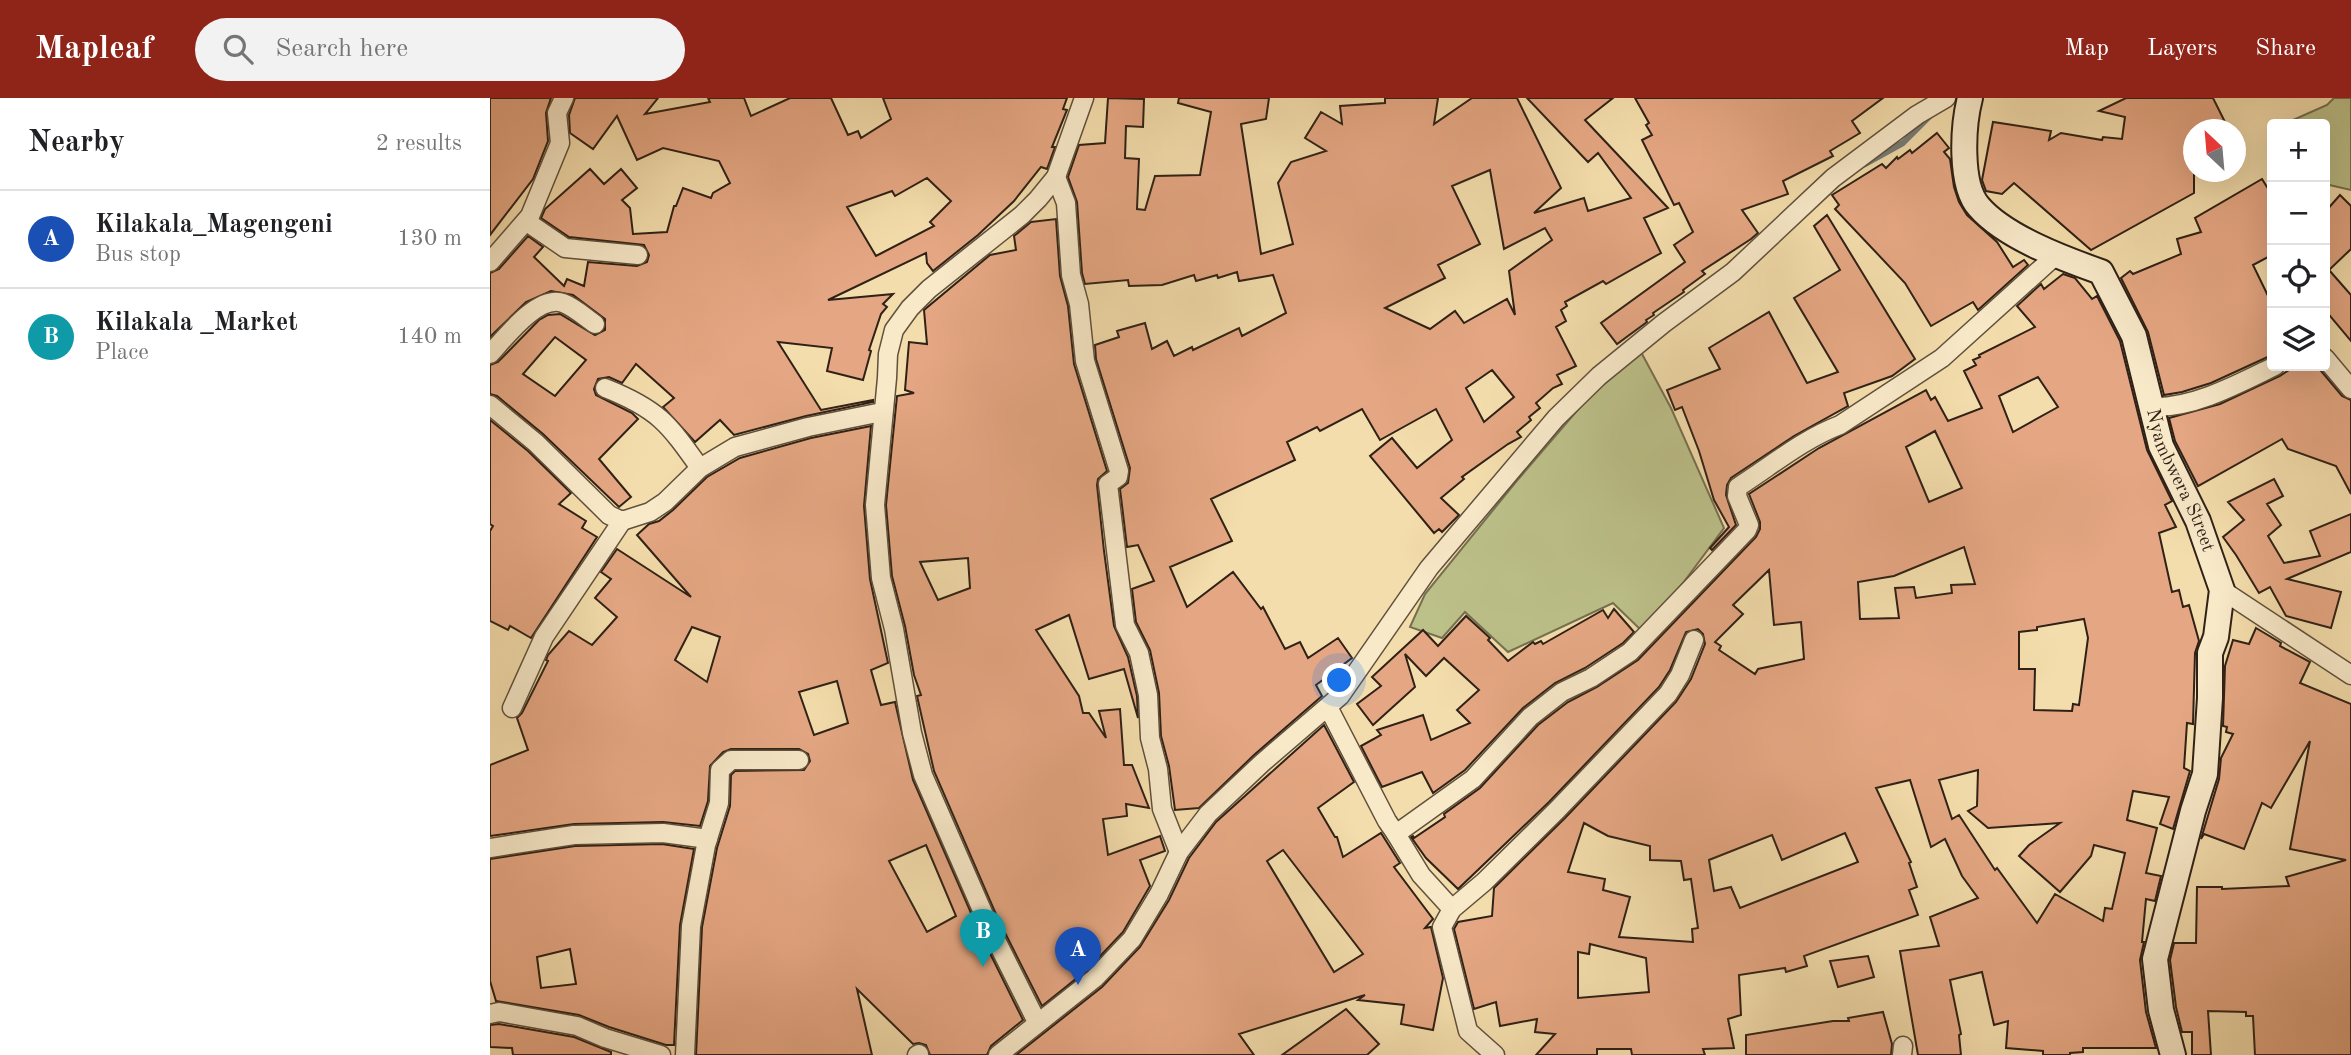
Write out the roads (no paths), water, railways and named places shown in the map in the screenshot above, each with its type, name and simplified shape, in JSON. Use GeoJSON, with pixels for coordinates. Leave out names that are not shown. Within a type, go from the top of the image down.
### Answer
{"type":"FeatureCollection","features":[{"type":"Feature","properties":{"kind":"street"},"geometry":{"type":"LineString","coordinates":[[490,262],[527,222],[560,144],[557,113],[564,98]]}},
{"type":"Feature","properties":{"kind":"street"},"geometry":{"type":"LineString","coordinates":[[1037,1022],[994,935],[923,775],[881,578],[875,505],[888,354],[894,330],[910,308],[953,268],[1022,215],[1056,177],[1084,98]]}},
{"type":"Feature","properties":{"kind":"street"},"geometry":{"type":"LineString","coordinates":[[998,1055],[1095,978],[1132,939],[1159,894],[1179,852],[1208,814],[1340,696],[1429,568],[1564,410],[1599,376],[1733,272],[1833,178],[1917,115],[1946,98]]}},
{"type":"Feature","properties":{"kind":"street","name":"Nyambwera Street"},"geometry":{"type":"LineString","coordinates":[[1970,98],[1965,118],[1965,172],[1977,206],[2005,228],[2055,256],[2101,272],[2134,336],[2161,446],[2197,521],[2222,590]]}},
{"type":"Feature","properties":{"kind":"street"},"geometry":{"type":"LineString","coordinates":[[1056,177],[1066,203],[1068,256],[1079,304],[1085,361],[1119,471],[1118,477],[1108,484],[1107,495],[1118,558],[1125,625],[1139,653],[1148,695],[1150,738],[1158,769],[1162,809],[1179,852]]}},
{"type":"Feature","properties":{"kind":"street"},"geometry":{"type":"LineString","coordinates":[[527,222],[565,248],[638,255]]}},
{"type":"Feature","properties":{"kind":"street"},"geometry":{"type":"LineString","coordinates":[[1396,834],[1473,779],[1530,717],[1562,692],[1591,678],[1630,652],[1747,530],[1749,525],[1737,496],[1738,487],[1823,432],[1840,425],[1942,358],[2055,256]]}},
{"type":"Feature","properties":{"kind":"street"},"geometry":{"type":"LineString","coordinates":[[490,354],[528,315],[544,303],[562,303],[595,324]]}},
{"type":"Feature","properties":{"kind":"street"},"geometry":{"type":"LineString","coordinates":[[2330,364],[2351,389]]}},
{"type":"Feature","properties":{"kind":"street"},"geometry":{"type":"LineString","coordinates":[[2153,407],[2169,407],[2217,392],[2267,370]]}},
{"type":"Feature","properties":{"kind":"street"},"geometry":{"type":"LineString","coordinates":[[605,388],[631,398],[661,419],[700,468]]}},
{"type":"Feature","properties":{"kind":"street"},"geometry":{"type":"LineString","coordinates":[[490,405],[536,443],[609,515],[622,521]]}},
{"type":"Feature","properties":{"kind":"street"},"geometry":{"type":"LineString","coordinates":[[512,708],[544,638],[622,521],[650,512],[665,502],[700,468],[735,447],[808,427],[882,412]]}},
{"type":"Feature","properties":{"kind":"street"},"geometry":{"type":"LineString","coordinates":[[2173,1055],[2161,1010],[2155,959],[2186,836],[2205,774],[2210,653],[2216,637],[2222,590],[2351,675]]}},
{"type":"Feature","properties":{"kind":"street"},"geometry":{"type":"LineString","coordinates":[[1495,1055],[1468,1031],[1442,927],[1452,909],[1484,882],[1557,810],[1668,694],[1680,675],[1694,640]]}},
{"type":"Feature","properties":{"kind":"street"},"geometry":{"type":"LineString","coordinates":[[1328,707],[1387,821],[1421,876],[1452,909]]}},
{"type":"Feature","properties":{"kind":"street"},"geometry":{"type":"LineString","coordinates":[[685,1055],[691,926],[708,839],[719,803],[719,773],[726,763],[743,759],[799,760]]}},
{"type":"Feature","properties":{"kind":"street"},"geometry":{"type":"LineString","coordinates":[[490,848],[574,835],[663,833],[708,839]]}},
{"type":"Feature","properties":{"kind":"street"},"geometry":{"type":"LineString","coordinates":[[490,1014],[499,1012],[563,1022],[661,1055]]}},
{"type":"Feature","properties":{"kind":"waterway"},"geometry":{"type":"LineString","coordinates":[[1865,164],[1903,143],[1930,116]]}},
{"type":"Feature","properties":{"kind":"place","name":"Kilakala _Market"},"geometry":{"type":"Point","coordinates":[983,967]}},
{"type":"Feature","properties":{"kind":"place","name":"Kilakala_Magengeni"},"geometry":{"type":"Point","coordinates":[1078,985]}}]}
